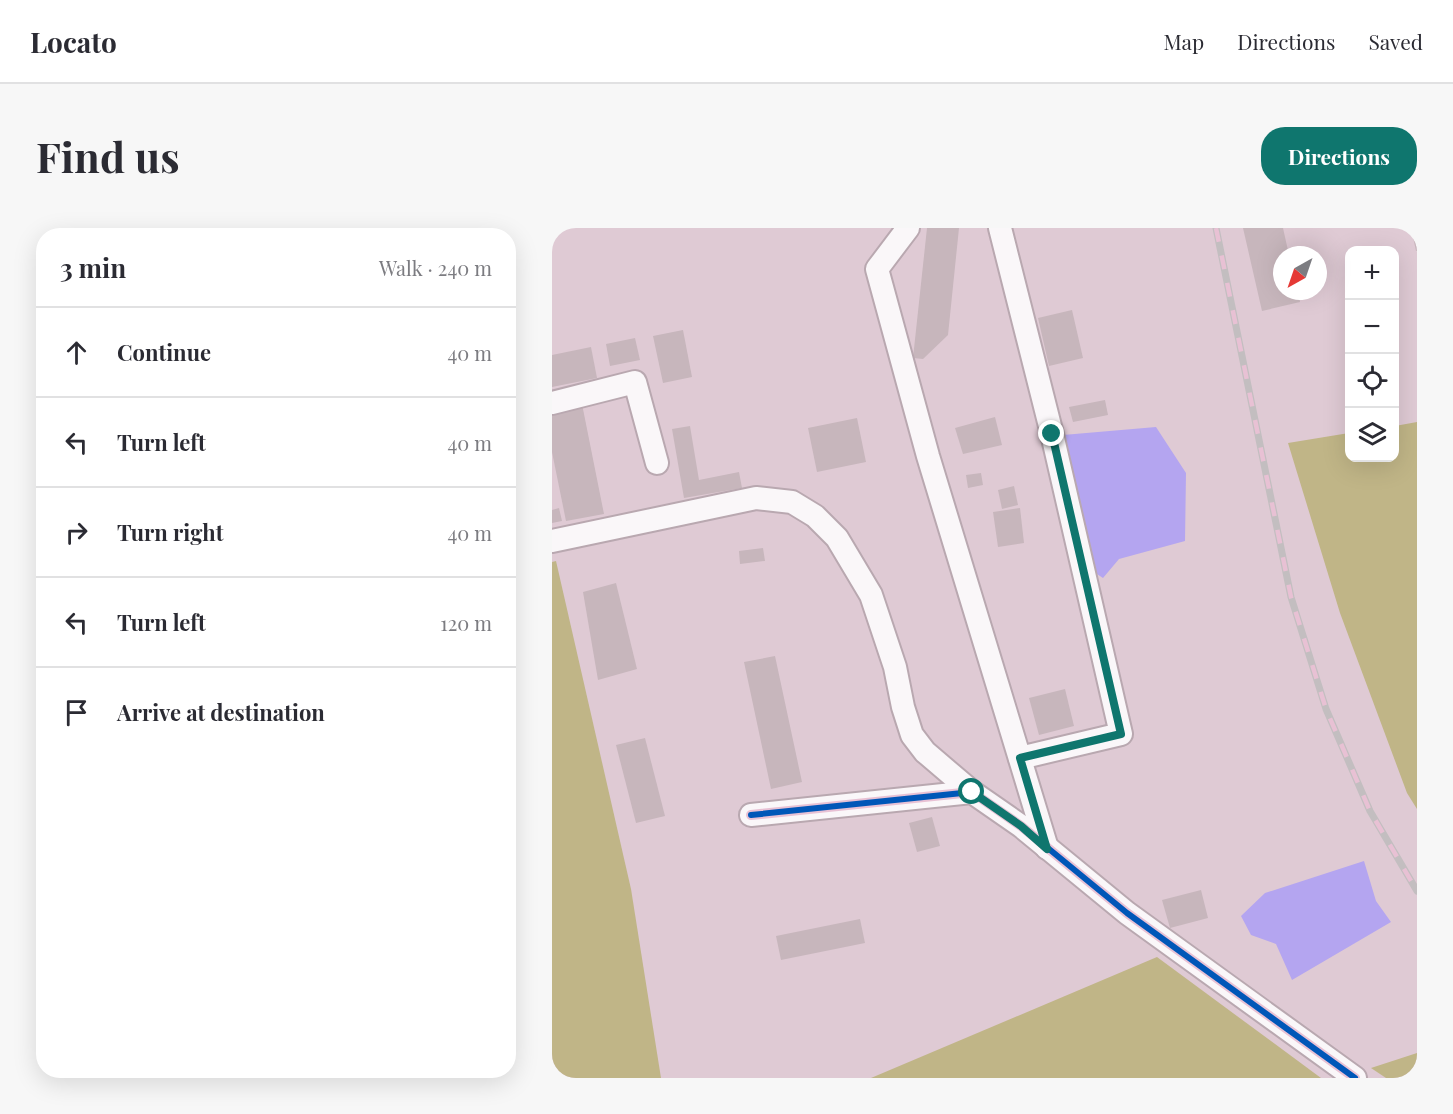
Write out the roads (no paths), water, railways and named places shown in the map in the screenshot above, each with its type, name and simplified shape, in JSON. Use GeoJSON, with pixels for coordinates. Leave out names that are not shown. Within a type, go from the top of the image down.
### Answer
{"type":"FeatureCollection","features":[{"type":"Feature","properties":{"kind":"street"},"geometry":{"type":"LineString","coordinates":[[908,228],[877,269],[928,456],[1047,849]]}},
{"type":"Feature","properties":{"kind":"street"},"geometry":{"type":"LineString","coordinates":[[1000,228],[1052,434],[1121,734],[1020,758]]}},
{"type":"Feature","properties":{"kind":"street"},"geometry":{"type":"LineString","coordinates":[[552,403],[635,382],[657,463]]}},
{"type":"Feature","properties":{"kind":"street"},"geometry":{"type":"LineString","coordinates":[[552,541],[555,543],[756,498],[792,502],[815,516],[837,538],[871,595],[895,667],[903,707],[912,735],[925,752],[972,792],[1021,826],[1127,913],[1355,1078]]}},
{"type":"Feature","properties":{"kind":"street"},"geometry":{"type":"LineString","coordinates":[[751,815],[972,792]]}},
{"type":"Feature","properties":{"kind":"railway"},"geometry":{"type":"LineString","coordinates":[[1216,228],[1291,597],[1326,709],[1370,811],[1417,891]]}}]}
